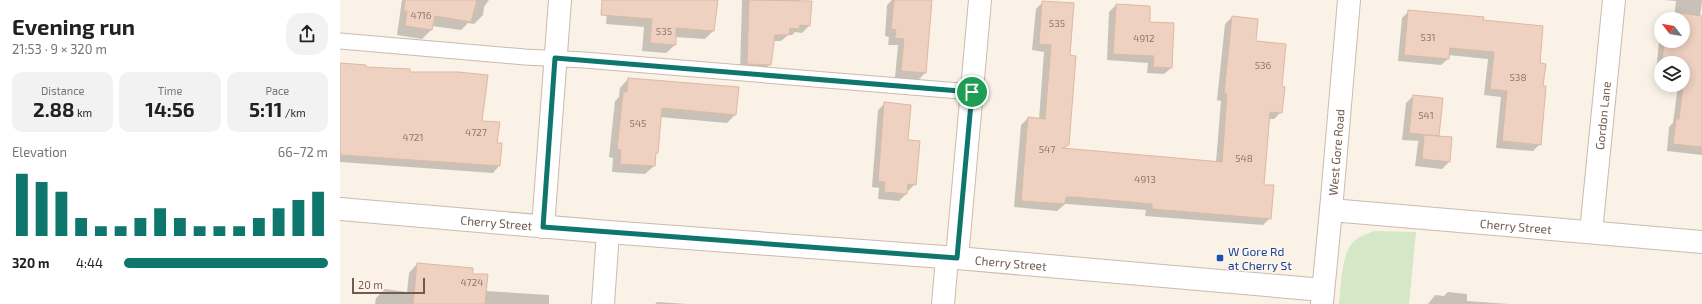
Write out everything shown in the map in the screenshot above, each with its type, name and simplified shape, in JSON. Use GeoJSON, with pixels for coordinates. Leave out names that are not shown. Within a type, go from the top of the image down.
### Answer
{"type":"FeatureCollection","features":[{"type":"Feature","properties":{"kind":"street"},"geometry":{"type":"LineString","coordinates":[[543,227],[560,0]]}},
{"type":"Feature","properties":{"kind":"street"},"geometry":{"type":"LineString","coordinates":[[943,304],[952,258],[972,92],[980,0]]}},
{"type":"Feature","properties":{"kind":"street","name":"West Gore Road"},"geometry":{"type":"LineString","coordinates":[[1322,297],[1349,0]]}},
{"type":"Feature","properties":{"kind":"street","name":"Gordon Lane"},"geometry":{"type":"LineString","coordinates":[[1591,232],[1614,0]]}},
{"type":"Feature","properties":{"kind":"street","name":"Cherry Street"},"geometry":{"type":"LineString","coordinates":[[340,209],[543,227],[952,258],[1322,297]]}},
{"type":"Feature","properties":{"kind":"street","name":"Cherry Street"},"geometry":{"type":"LineString","coordinates":[[1331,210],[1702,242]]}},
{"type":"Feature","properties":{"kind":"street"},"geometry":{"type":"LineString","coordinates":[[603,304],[608,232]]}},
{"type":"Feature","properties":{"kind":"lane"},"geometry":{"type":"LineString","coordinates":[[340,41],[972,92]]}},
{"type":"Feature","properties":{"kind":"green space"},"geometry":{"type":"Polygon","coordinates":[[[1374,231],[1416,232],[1409,304],[1339,304],[1342,272],[1348,249],[1357,239],[1374,231]]]}},
{"type":"Feature","properties":{"kind":"building"},"geometry":{"type":"Polygon","coordinates":[[[405,0],[477,0],[471,22],[435,16],[432,30],[405,26],[407,11],[404,11],[405,0]]]}},
{"type":"Feature","properties":{"kind":"building"},"geometry":{"type":"Polygon","coordinates":[[[602,0],[718,0],[714,31],[676,28],[676,45],[650,43],[652,19],[601,15],[602,0]]]}},
{"type":"Feature","properties":{"kind":"building"},"geometry":{"type":"Polygon","coordinates":[[[749,0],[812,1],[810,26],[800,25],[799,29],[790,28],[789,35],[775,35],[771,65],[747,64],[749,0]]]}},
{"type":"Feature","properties":{"kind":"building"},"geometry":{"type":"Polygon","coordinates":[[[894,0],[932,0],[926,73],[901,71],[904,39],[895,38],[896,30],[891,29],[894,0]]]}},
{"type":"Feature","properties":{"kind":"building"},"geometry":{"type":"Polygon","coordinates":[[[1042,1],[1074,3],[1070,55],[1076,56],[1069,145],[1062,148],[1222,162],[1227,94],[1224,94],[1232,16],[1258,19],[1256,41],[1286,44],[1282,86],[1285,87],[1282,113],[1270,112],[1264,185],[1274,185],[1271,219],[1152,209],[1152,204],[1075,197],[1066,197],[1065,204],[1021,201],[1028,117],[1045,119],[1051,45],[1039,44],[1042,1]]]}},
{"type":"Feature","properties":{"kind":"building"},"geometry":{"type":"Polygon","coordinates":[[[1116,4],[1150,6],[1150,22],[1174,23],[1172,68],[1153,67],[1154,56],[1113,54],[1116,4]]]}},
{"type":"Feature","properties":{"kind":"building"},"geometry":{"type":"Polygon","coordinates":[[[1408,10],[1484,17],[1483,20],[1543,26],[1540,63],[1546,64],[1543,86],[1546,86],[1541,145],[1502,141],[1507,91],[1490,89],[1494,52],[1450,48],[1449,59],[1404,55],[1408,10]]]}},
{"type":"Feature","properties":{"kind":"building"},"geometry":{"type":"Polygon","coordinates":[[[1690,14],[1702,16],[1702,147],[1673,144],[1676,119],[1679,119],[1682,92],[1690,92],[1690,56],[1663,56],[1663,48],[1690,48],[1690,14]]]}},
{"type":"Feature","properties":{"kind":"building"},"geometry":{"type":"Polygon","coordinates":[[[340,63],[366,65],[366,67],[410,69],[410,72],[458,72],[488,75],[482,121],[500,122],[497,143],[502,143],[500,166],[340,155],[340,63]]]}},
{"type":"Feature","properties":{"kind":"building"},"geometry":{"type":"Polygon","coordinates":[[[628,78],[739,87],[736,115],[662,108],[658,153],[656,153],[655,166],[620,164],[621,150],[617,149],[623,92],[627,92],[628,78]]]}},
{"type":"Feature","properties":{"kind":"building"},"geometry":{"type":"Polygon","coordinates":[[[1413,95],[1443,98],[1439,136],[1409,133],[1413,95]]]}},
{"type":"Feature","properties":{"kind":"building"},"geometry":{"type":"Polygon","coordinates":[[[884,102],[911,105],[908,140],[920,141],[916,185],[908,184],[907,194],[884,192],[885,182],[878,181],[884,102]]]}},
{"type":"Feature","properties":{"kind":"building"},"geometry":{"type":"Polygon","coordinates":[[[1424,135],[1452,137],[1450,162],[1422,159],[1424,135]]]}},
{"type":"Feature","properties":{"kind":"building"},"geometry":{"type":"Polygon","coordinates":[[[417,263],[473,268],[473,274],[488,274],[485,304],[413,304],[417,263]]]}},
{"type":"Feature","properties":{"kind":"place","name":"W Gore Rd at Cherry St"},"geometry":{"type":"Point","coordinates":[1220,258]}},
{"type":"Feature","properties":{"kind":"route"},"geometry":{"type":"LineString","coordinates":[[555,58],[972,92],[957,258],[543,227],[555,58]]}}]}
